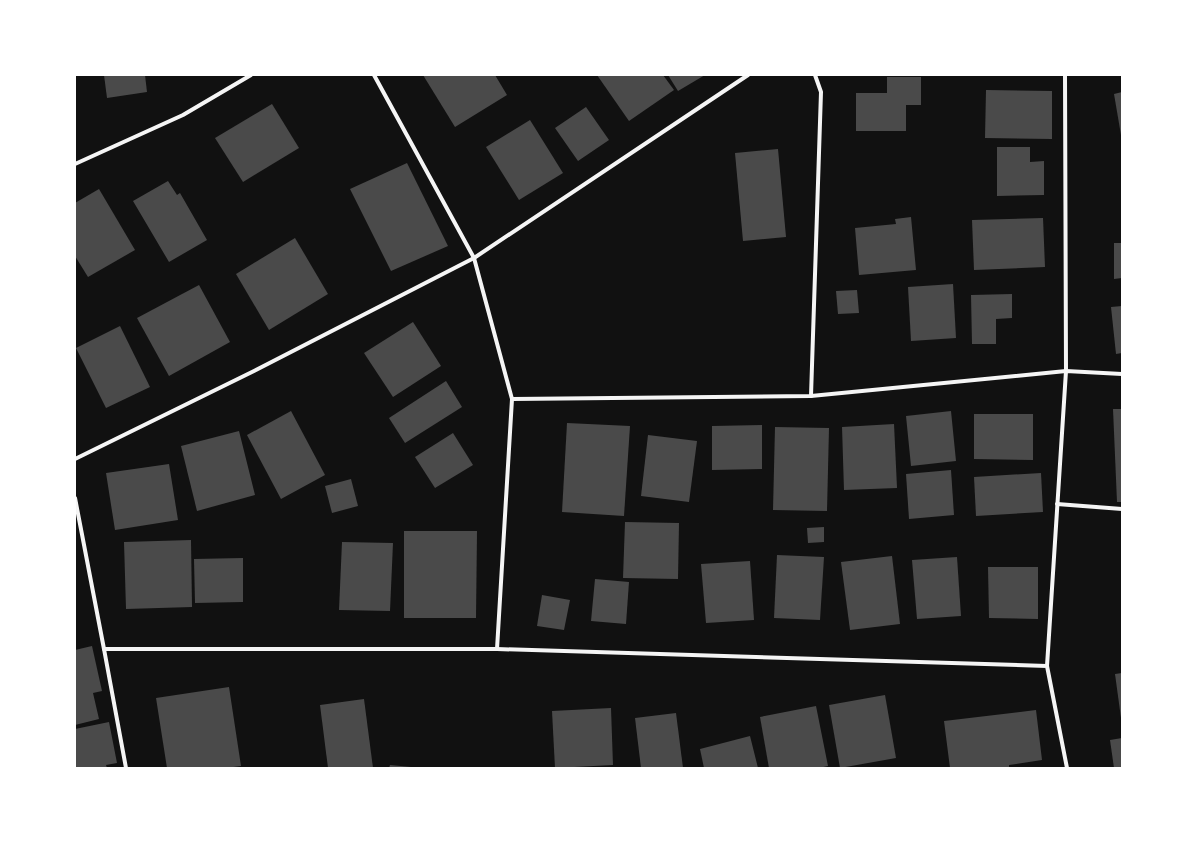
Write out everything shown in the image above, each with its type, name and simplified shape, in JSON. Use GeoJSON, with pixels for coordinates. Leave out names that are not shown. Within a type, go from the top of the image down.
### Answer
{"type":"FeatureCollection","features":[{"type":"Feature","properties":{"kind":"street"},"geometry":{"type":"LineString","coordinates":[[75,164],[183,115],[251,75]]}},
{"type":"Feature","properties":{"kind":"street"},"geometry":{"type":"LineString","coordinates":[[374,75],[474,258],[512,399],[497,649]]}},
{"type":"Feature","properties":{"kind":"street"},"geometry":{"type":"LineString","coordinates":[[75,459],[254,372],[474,258],[748,75]]}},
{"type":"Feature","properties":{"kind":"street"},"geometry":{"type":"LineString","coordinates":[[811,396],[821,92],[816,75]]}},
{"type":"Feature","properties":{"kind":"street"},"geometry":{"type":"LineString","coordinates":[[1065,75],[1066,371],[1047,666],[1067,768]]}},
{"type":"Feature","properties":{"kind":"street"},"geometry":{"type":"LineString","coordinates":[[512,399],[811,396],[1066,371],[1122,374]]}},
{"type":"Feature","properties":{"kind":"street"},"geometry":{"type":"LineString","coordinates":[[75,498],[126,768]]}},
{"type":"Feature","properties":{"kind":"street"},"geometry":{"type":"LineString","coordinates":[[1057,504],[1122,509]]}},
{"type":"Feature","properties":{"kind":"street"},"geometry":{"type":"LineString","coordinates":[[104,649],[497,649],[1047,666]]}},
{"type":"Feature","properties":{"kind":"building"},"geometry":{"type":"Polygon","coordinates":[[[104,75],[145,75],[147,92],[107,98],[104,75]]]}},
{"type":"Feature","properties":{"kind":"building"},"geometry":{"type":"Polygon","coordinates":[[[423,75],[495,75],[507,95],[455,127],[423,75]]]}},
{"type":"Feature","properties":{"kind":"building"},"geometry":{"type":"Polygon","coordinates":[[[597,75],[663,75],[674,90],[629,121],[597,75]]]}},
{"type":"Feature","properties":{"kind":"building"},"geometry":{"type":"Polygon","coordinates":[[[668,75],[705,75],[678,91],[668,75]]]}},
{"type":"Feature","properties":{"kind":"building"},"geometry":{"type":"Polygon","coordinates":[[[887,77],[921,77],[921,105],[906,105],[906,131],[856,131],[856,93],[887,93],[887,77]]]}},
{"type":"Feature","properties":{"kind":"building"},"geometry":{"type":"Polygon","coordinates":[[[986,90],[1052,91],[1052,139],[985,138],[986,90]]]}},
{"type":"Feature","properties":{"kind":"building"},"geometry":{"type":"Polygon","coordinates":[[[1122,92],[1122,135],[1121,135],[1114,94],[1122,92]]]}},
{"type":"Feature","properties":{"kind":"building"},"geometry":{"type":"Polygon","coordinates":[[[272,104],[299,148],[243,182],[215,138],[272,104]]]}},
{"type":"Feature","properties":{"kind":"building"},"geometry":{"type":"Polygon","coordinates":[[[586,107],[609,140],[578,161],[555,128],[586,107]]]}},
{"type":"Feature","properties":{"kind":"building"},"geometry":{"type":"Polygon","coordinates":[[[530,120],[563,173],[519,200],[486,147],[530,120]]]}},
{"type":"Feature","properties":{"kind":"building"},"geometry":{"type":"Polygon","coordinates":[[[997,147],[1030,147],[1030,162],[1044,161],[1044,195],[997,196],[997,147]]]}},
{"type":"Feature","properties":{"kind":"building"},"geometry":{"type":"Polygon","coordinates":[[[778,149],[786,237],[743,241],[735,153],[778,149]]]}},
{"type":"Feature","properties":{"kind":"building"},"geometry":{"type":"Polygon","coordinates":[[[407,163],[448,246],[391,271],[350,189],[407,163]]]}},
{"type":"Feature","properties":{"kind":"building"},"geometry":{"type":"Polygon","coordinates":[[[168,181],[177,195],[180,193],[207,240],[169,262],[133,201],[168,181]]]}},
{"type":"Feature","properties":{"kind":"building"},"geometry":{"type":"Polygon","coordinates":[[[99,189],[135,250],[88,277],[75,256],[75,203],[99,189]]]}},
{"type":"Feature","properties":{"kind":"building"},"geometry":{"type":"Polygon","coordinates":[[[911,217],[916,270],[859,275],[855,228],[896,224],[895,219],[911,217]]]}},
{"type":"Feature","properties":{"kind":"building"},"geometry":{"type":"Polygon","coordinates":[[[1043,218],[1045,267],[974,270],[972,220],[1043,218]]]}},
{"type":"Feature","properties":{"kind":"building"},"geometry":{"type":"Polygon","coordinates":[[[295,238],[328,294],[269,330],[236,274],[295,238]]]}},
{"type":"Feature","properties":{"kind":"building"},"geometry":{"type":"Polygon","coordinates":[[[1114,243],[1122,243],[1122,278],[1114,279],[1114,243]]]}},
{"type":"Feature","properties":{"kind":"building"},"geometry":{"type":"Polygon","coordinates":[[[953,284],[956,338],[911,341],[908,287],[953,284]]]}},
{"type":"Feature","properties":{"kind":"building"},"geometry":{"type":"Polygon","coordinates":[[[199,285],[230,342],[169,376],[137,318],[199,285]]]}},
{"type":"Feature","properties":{"kind":"building"},"geometry":{"type":"Polygon","coordinates":[[[857,290],[859,313],[838,314],[836,291],[857,290]]]}},
{"type":"Feature","properties":{"kind":"building"},"geometry":{"type":"Polygon","coordinates":[[[1012,294],[1012,318],[996,319],[996,344],[972,344],[971,295],[1012,294]]]}},
{"type":"Feature","properties":{"kind":"building"},"geometry":{"type":"Polygon","coordinates":[[[1122,306],[1122,353],[1116,354],[1111,307],[1122,306]]]}},
{"type":"Feature","properties":{"kind":"building"},"geometry":{"type":"Polygon","coordinates":[[[413,322],[441,366],[393,397],[364,353],[413,322]]]}},
{"type":"Feature","properties":{"kind":"building"},"geometry":{"type":"Polygon","coordinates":[[[120,326],[150,387],[106,408],[76,348],[120,326]]]}},
{"type":"Feature","properties":{"kind":"building"},"geometry":{"type":"Polygon","coordinates":[[[446,381],[462,407],[405,443],[389,418],[446,381]]]}},
{"type":"Feature","properties":{"kind":"building"},"geometry":{"type":"Polygon","coordinates":[[[1113,409],[1122,409],[1122,502],[1117,502],[1113,409]]]}},
{"type":"Feature","properties":{"kind":"building"},"geometry":{"type":"Polygon","coordinates":[[[291,411],[325,475],[281,499],[247,435],[291,411]]]}},
{"type":"Feature","properties":{"kind":"building"},"geometry":{"type":"Polygon","coordinates":[[[951,411],[956,461],[911,466],[906,416],[951,411]]]}},
{"type":"Feature","properties":{"kind":"building"},"geometry":{"type":"Polygon","coordinates":[[[974,414],[1033,414],[1033,460],[974,459],[974,414]]]}},
{"type":"Feature","properties":{"kind":"building"},"geometry":{"type":"Polygon","coordinates":[[[567,423],[630,426],[624,516],[562,512],[567,423]]]}},
{"type":"Feature","properties":{"kind":"building"},"geometry":{"type":"Polygon","coordinates":[[[894,424],[897,488],[844,490],[842,427],[894,424]]]}},
{"type":"Feature","properties":{"kind":"building"},"geometry":{"type":"Polygon","coordinates":[[[762,425],[762,469],[712,470],[712,426],[762,425]]]}},
{"type":"Feature","properties":{"kind":"building"},"geometry":{"type":"Polygon","coordinates":[[[775,427],[829,428],[827,511],[773,510],[775,427]]]}},
{"type":"Feature","properties":{"kind":"building"},"geometry":{"type":"Polygon","coordinates":[[[239,431],[255,495],[197,511],[181,446],[239,431]]]}},
{"type":"Feature","properties":{"kind":"building"},"geometry":{"type":"Polygon","coordinates":[[[453,433],[473,465],[435,488],[415,457],[453,433]]]}},
{"type":"Feature","properties":{"kind":"building"},"geometry":{"type":"Polygon","coordinates":[[[648,435],[697,441],[689,502],[641,496],[648,435]]]}},
{"type":"Feature","properties":{"kind":"building"},"geometry":{"type":"Polygon","coordinates":[[[169,464],[178,520],[115,530],[106,473],[169,464]]]}},
{"type":"Feature","properties":{"kind":"building"},"geometry":{"type":"Polygon","coordinates":[[[951,470],[954,515],[909,519],[906,474],[951,470]]]}},
{"type":"Feature","properties":{"kind":"building"},"geometry":{"type":"Polygon","coordinates":[[[1041,473],[1043,512],[976,516],[974,477],[1041,473]]]}},
{"type":"Feature","properties":{"kind":"building"},"geometry":{"type":"Polygon","coordinates":[[[351,479],[358,506],[332,513],[325,486],[351,479]]]}},
{"type":"Feature","properties":{"kind":"building"},"geometry":{"type":"Polygon","coordinates":[[[625,522],[679,523],[678,579],[623,578],[625,522]]]}},
{"type":"Feature","properties":{"kind":"building"},"geometry":{"type":"Polygon","coordinates":[[[824,527],[824,542],[808,543],[807,528],[824,527]]]}},
{"type":"Feature","properties":{"kind":"building"},"geometry":{"type":"Polygon","coordinates":[[[404,531],[477,531],[476,618],[404,618],[404,531]]]}},
{"type":"Feature","properties":{"kind":"building"},"geometry":{"type":"Polygon","coordinates":[[[191,540],[192,607],[126,609],[124,542],[191,540]]]}},
{"type":"Feature","properties":{"kind":"building"},"geometry":{"type":"Polygon","coordinates":[[[342,542],[393,543],[390,611],[339,610],[342,542]]]}},
{"type":"Feature","properties":{"kind":"building"},"geometry":{"type":"Polygon","coordinates":[[[777,555],[824,557],[820,620],[774,618],[777,555]]]}},
{"type":"Feature","properties":{"kind":"building"},"geometry":{"type":"Polygon","coordinates":[[[892,556],[900,624],[850,630],[841,562],[892,556]]]}},
{"type":"Feature","properties":{"kind":"building"},"geometry":{"type":"Polygon","coordinates":[[[957,557],[961,616],[917,619],[912,560],[957,557]]]}},
{"type":"Feature","properties":{"kind":"building"},"geometry":{"type":"Polygon","coordinates":[[[243,558],[243,602],[195,603],[194,559],[243,558]]]}},
{"type":"Feature","properties":{"kind":"building"},"geometry":{"type":"Polygon","coordinates":[[[750,561],[754,620],[706,623],[701,564],[750,561]]]}},
{"type":"Feature","properties":{"kind":"building"},"geometry":{"type":"Polygon","coordinates":[[[988,567],[1038,567],[1038,619],[989,618],[988,567]]]}},
{"type":"Feature","properties":{"kind":"building"},"geometry":{"type":"Polygon","coordinates":[[[595,579],[629,582],[626,624],[591,621],[595,579]]]}},
{"type":"Feature","properties":{"kind":"building"},"geometry":{"type":"Polygon","coordinates":[[[542,595],[570,600],[564,630],[537,626],[542,595]]]}},
{"type":"Feature","properties":{"kind":"building"},"geometry":{"type":"Polygon","coordinates":[[[92,646],[102,691],[93,693],[99,719],[75,725],[75,650],[92,646]]]}},
{"type":"Feature","properties":{"kind":"building"},"geometry":{"type":"Polygon","coordinates":[[[1122,673],[1122,718],[1121,718],[1115,674],[1122,673]]]}},
{"type":"Feature","properties":{"kind":"building"},"geometry":{"type":"Polygon","coordinates":[[[229,687],[241,766],[226,768],[167,768],[156,698],[229,687]]]}},
{"type":"Feature","properties":{"kind":"building"},"geometry":{"type":"Polygon","coordinates":[[[885,695],[896,758],[840,768],[829,705],[885,695]]]}},
{"type":"Feature","properties":{"kind":"building"},"geometry":{"type":"Polygon","coordinates":[[[364,699],[373,768],[328,768],[320,705],[364,699]]]}},
{"type":"Feature","properties":{"kind":"building"},"geometry":{"type":"Polygon","coordinates":[[[816,706],[828,766],[819,768],[769,768],[760,717],[816,706]]]}},
{"type":"Feature","properties":{"kind":"building"},"geometry":{"type":"Polygon","coordinates":[[[611,708],[613,765],[555,768],[552,711],[611,708]]]}},
{"type":"Feature","properties":{"kind":"building"},"geometry":{"type":"Polygon","coordinates":[[[1036,710],[1042,760],[1009,765],[1009,768],[950,768],[944,721],[1036,710]]]}},
{"type":"Feature","properties":{"kind":"building"},"geometry":{"type":"Polygon","coordinates":[[[676,713],[683,768],[641,768],[635,718],[676,713]]]}},
{"type":"Feature","properties":{"kind":"building"},"geometry":{"type":"Polygon","coordinates":[[[109,722],[117,763],[106,765],[107,768],[75,768],[75,729],[109,722]]]}},
{"type":"Feature","properties":{"kind":"building"},"geometry":{"type":"Polygon","coordinates":[[[750,736],[758,768],[704,768],[700,749],[750,736]]]}},
{"type":"Feature","properties":{"kind":"building"},"geometry":{"type":"Polygon","coordinates":[[[1122,738],[1122,768],[1114,768],[1110,740],[1122,738]]]}},
{"type":"Feature","properties":{"kind":"building"},"geometry":{"type":"Polygon","coordinates":[[[390,765],[411,767],[411,768],[389,768],[390,765]]]}}]}
